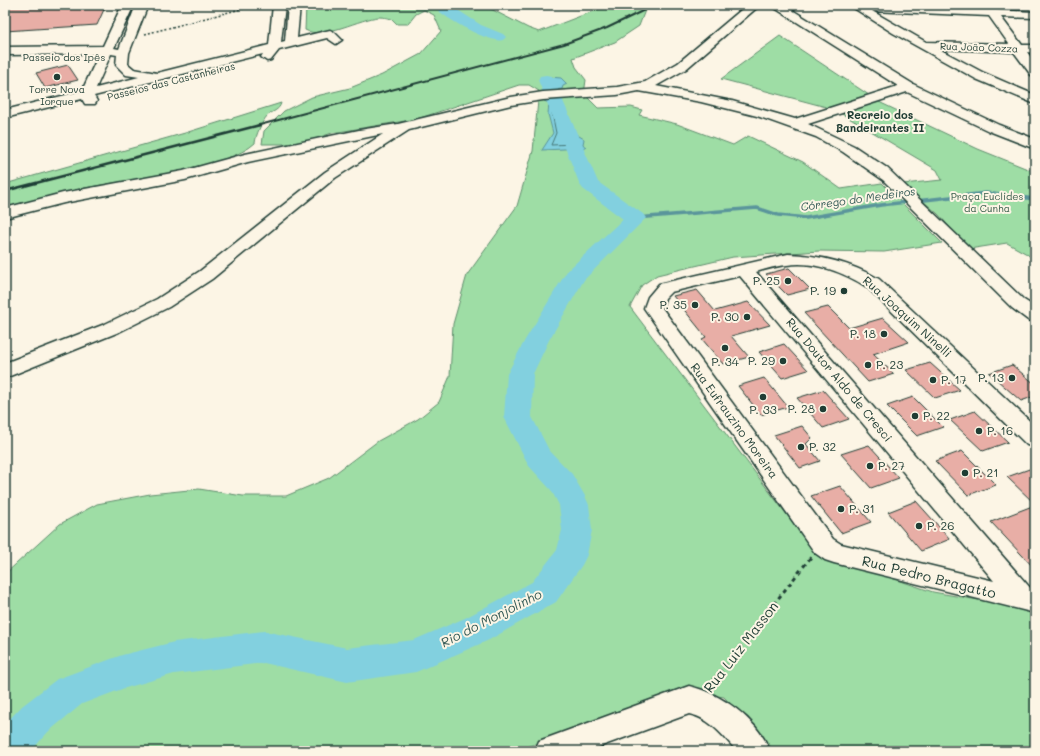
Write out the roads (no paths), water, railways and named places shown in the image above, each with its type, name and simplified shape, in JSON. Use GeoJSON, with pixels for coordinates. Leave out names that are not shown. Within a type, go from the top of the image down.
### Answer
{"type":"FeatureCollection","features":[{"type":"Feature","properties":{"kind":"street"},"geometry":{"type":"LineString","coordinates":[[90,93],[128,5]]}},
{"type":"Feature","properties":{"kind":"street"},"geometry":{"type":"LineString","coordinates":[[142,5],[129,37],[123,55],[122,65],[130,72],[146,75],[164,75]]}},
{"type":"Feature","properties":{"kind":"street"},"geometry":{"type":"LineString","coordinates":[[271,52],[279,5]]}},
{"type":"Feature","properties":{"kind":"street"},"geometry":{"type":"LineString","coordinates":[[5,114],[90,93],[114,91],[137,85],[164,75],[271,52],[291,43],[294,5]]}},
{"type":"Feature","properties":{"kind":"street"},"geometry":{"type":"LineString","coordinates":[[5,213],[63,198],[185,175],[245,158],[358,134],[404,127],[472,109],[543,96],[617,90],[649,85],[682,66],[754,5]]}},
{"type":"Feature","properties":{"kind":"street"},"geometry":{"type":"LineString","coordinates":[[776,5],[908,88],[994,128],[1035,144]]}},
{"type":"Feature","properties":{"kind":"street"},"geometry":{"type":"LineString","coordinates":[[857,6],[990,9],[1035,14]]}},
{"type":"Feature","properties":{"kind":"street"},"geometry":{"type":"LineString","coordinates":[[857,6],[897,31],[980,76],[1035,100]]}},
{"type":"Feature","properties":{"kind":"street"},"geometry":{"type":"LineString","coordinates":[[990,9],[1035,72]]}},
{"type":"Feature","properties":{"kind":"street","name":"Passeios das Castanheiras"},"geometry":{"type":"LineString","coordinates":[[137,85],[333,37],[291,43]]}},
{"type":"Feature","properties":{"kind":"street","name":"Rua João Cozza"},"geometry":{"type":"LineString","coordinates":[[924,45],[1035,49]]}},
{"type":"Feature","properties":{"kind":"street","name":"Passeio dos Ipês"},"geometry":{"type":"LineString","coordinates":[[5,50],[56,54]]}},
{"type":"Feature","properties":{"kind":"street","name":"Passeio dos Ipês"},"geometry":{"type":"LineString","coordinates":[[5,57],[107,53],[123,55]]}},
{"type":"Feature","properties":{"kind":"street"},"geometry":{"type":"LineString","coordinates":[[639,87],[735,106],[798,123],[848,149],[875,166],[1018,304],[1035,316]]}},
{"type":"Feature","properties":{"kind":"street"},"geometry":{"type":"LineString","coordinates":[[798,123],[908,88]]}},
{"type":"Feature","properties":{"kind":"street","name":"Passeios das Castanheiras"},"geometry":{"type":"LineString","coordinates":[[5,122],[90,93]]}},
{"type":"Feature","properties":{"kind":"street"},"geometry":{"type":"LineString","coordinates":[[5,371],[112,328],[163,303],[206,275],[330,175],[404,127]]}},
{"type":"Feature","properties":{"kind":"street","name":"Rua Joaquim Ninelli"},"geometry":{"type":"LineString","coordinates":[[658,293],[665,288],[788,259],[809,260],[842,268],[866,277],[1035,438]]}},
{"type":"Feature","properties":{"kind":"street","name":"Rua Doutor Aldo de Cresci"},"geometry":{"type":"LineString","coordinates":[[745,270],[1031,602]]}},
{"type":"Feature","properties":{"kind":"street","name":"Rua Eufrauzino Moreira"},"geometry":{"type":"LineString","coordinates":[[658,293],[653,308],[824,546]]}},
{"type":"Feature","properties":{"kind":"street","name":"Rua Pedro Bragatto"},"geometry":{"type":"LineString","coordinates":[[824,546],[834,553],[912,574],[1031,602]]}},
{"type":"Feature","properties":{"kind":"street","name":"Rua Luiz Masson"},"geometry":{"type":"LineString","coordinates":[[549,751],[689,700],[698,701],[716,710],[756,751]]}},
{"type":"Feature","properties":{"kind":"water"},"geometry":{"type":"Polygon","coordinates":[[[549,77],[561,78],[567,84],[563,86],[562,89],[554,90],[542,79],[549,77]]]}},
{"type":"Feature","properties":{"kind":"water"},"geometry":{"type":"Polygon","coordinates":[[[557,95],[562,100],[560,103],[563,105],[561,109],[569,130],[584,139],[583,144],[586,148],[542,150],[553,133],[548,114],[549,103],[544,101],[548,96],[557,95]]]}},
{"type":"Feature","properties":{"kind":"waterway"},"geometry":{"type":"LineString","coordinates":[[440,5],[476,28],[498,37]]}},
{"type":"Feature","properties":{"kind":"waterway","name":"Rio do Monjolinho"},"geometry":{"type":"LineString","coordinates":[[5,751],[35,719],[70,691],[122,672],[174,658],[264,647],[347,665],[416,656],[477,629],[544,592],[571,555],[577,530],[574,505],[562,482],[539,458],[518,417],[520,374],[537,340],[575,276],[636,218],[590,185],[573,148],[546,80]]}},
{"type":"Feature","properties":{"kind":"waterway","name":"Córrego do Medeiros"},"geometry":{"type":"LineString","coordinates":[[636,218],[757,208],[778,215],[806,218],[881,205],[986,193],[1035,199]]}},
{"type":"Feature","properties":{"kind":"railway"},"geometry":{"type":"LineString","coordinates":[[256,126],[564,44],[607,28],[655,5]]}},
{"type":"Feature","properties":{"kind":"railway"},"geometry":{"type":"LineString","coordinates":[[5,191],[260,125]]}},
{"type":"Feature","properties":{"kind":"place","name":"Torre Nova Iorque"},"geometry":{"type":"Point","coordinates":[57,77]}},
{"type":"Feature","properties":{"kind":"place","name":"P. 25"},"geometry":{"type":"Point","coordinates":[788,281]}},
{"type":"Feature","properties":{"kind":"place","name":"P. 19"},"geometry":{"type":"Point","coordinates":[844,291]}},
{"type":"Feature","properties":{"kind":"place","name":"P. 35"},"geometry":{"type":"Point","coordinates":[695,305]}},
{"type":"Feature","properties":{"kind":"place","name":"P. 30"},"geometry":{"type":"Point","coordinates":[747,317]}},
{"type":"Feature","properties":{"kind":"place","name":"P. 18"},"geometry":{"type":"Point","coordinates":[884,334]}},
{"type":"Feature","properties":{"kind":"place","name":"P. 34"},"geometry":{"type":"Point","coordinates":[725,348]}},
{"type":"Feature","properties":{"kind":"place","name":"P. 29"},"geometry":{"type":"Point","coordinates":[783,361]}},
{"type":"Feature","properties":{"kind":"place","name":"P. 23"},"geometry":{"type":"Point","coordinates":[868,365]}},
{"type":"Feature","properties":{"kind":"place","name":"P. 13"},"geometry":{"type":"Point","coordinates":[1012,378]}},
{"type":"Feature","properties":{"kind":"place","name":"P. 17"},"geometry":{"type":"Point","coordinates":[933,380]}},
{"type":"Feature","properties":{"kind":"place","name":"P. 33"},"geometry":{"type":"Point","coordinates":[763,397]}},
{"type":"Feature","properties":{"kind":"place","name":"P. 28"},"geometry":{"type":"Point","coordinates":[823,409]}},
{"type":"Feature","properties":{"kind":"place","name":"P. 22"},"geometry":{"type":"Point","coordinates":[915,416]}},
{"type":"Feature","properties":{"kind":"place","name":"P. 16"},"geometry":{"type":"Point","coordinates":[979,431]}},
{"type":"Feature","properties":{"kind":"place","name":"P. 32"},"geometry":{"type":"Point","coordinates":[801,447]}},
{"type":"Feature","properties":{"kind":"place","name":"P. 27"},"geometry":{"type":"Point","coordinates":[870,466]}},
{"type":"Feature","properties":{"kind":"place","name":"P. 21"},"geometry":{"type":"Point","coordinates":[965,473]}},
{"type":"Feature","properties":{"kind":"place","name":"P. 31"},"geometry":{"type":"Point","coordinates":[841,509]}},
{"type":"Feature","properties":{"kind":"place","name":"P. 26"},"geometry":{"type":"Point","coordinates":[919,526]}},
{"type":"Feature","properties":{"kind":"district","name":"Recreio dos Bandeirantes II"},"geometry":{"type":"Point","coordinates":[880,121]}},
{"type":"Feature","properties":{"kind":"park label","name":"Praça Euclides da Cunha"},"geometry":{"type":"Point","coordinates":[987,202]}}]}
